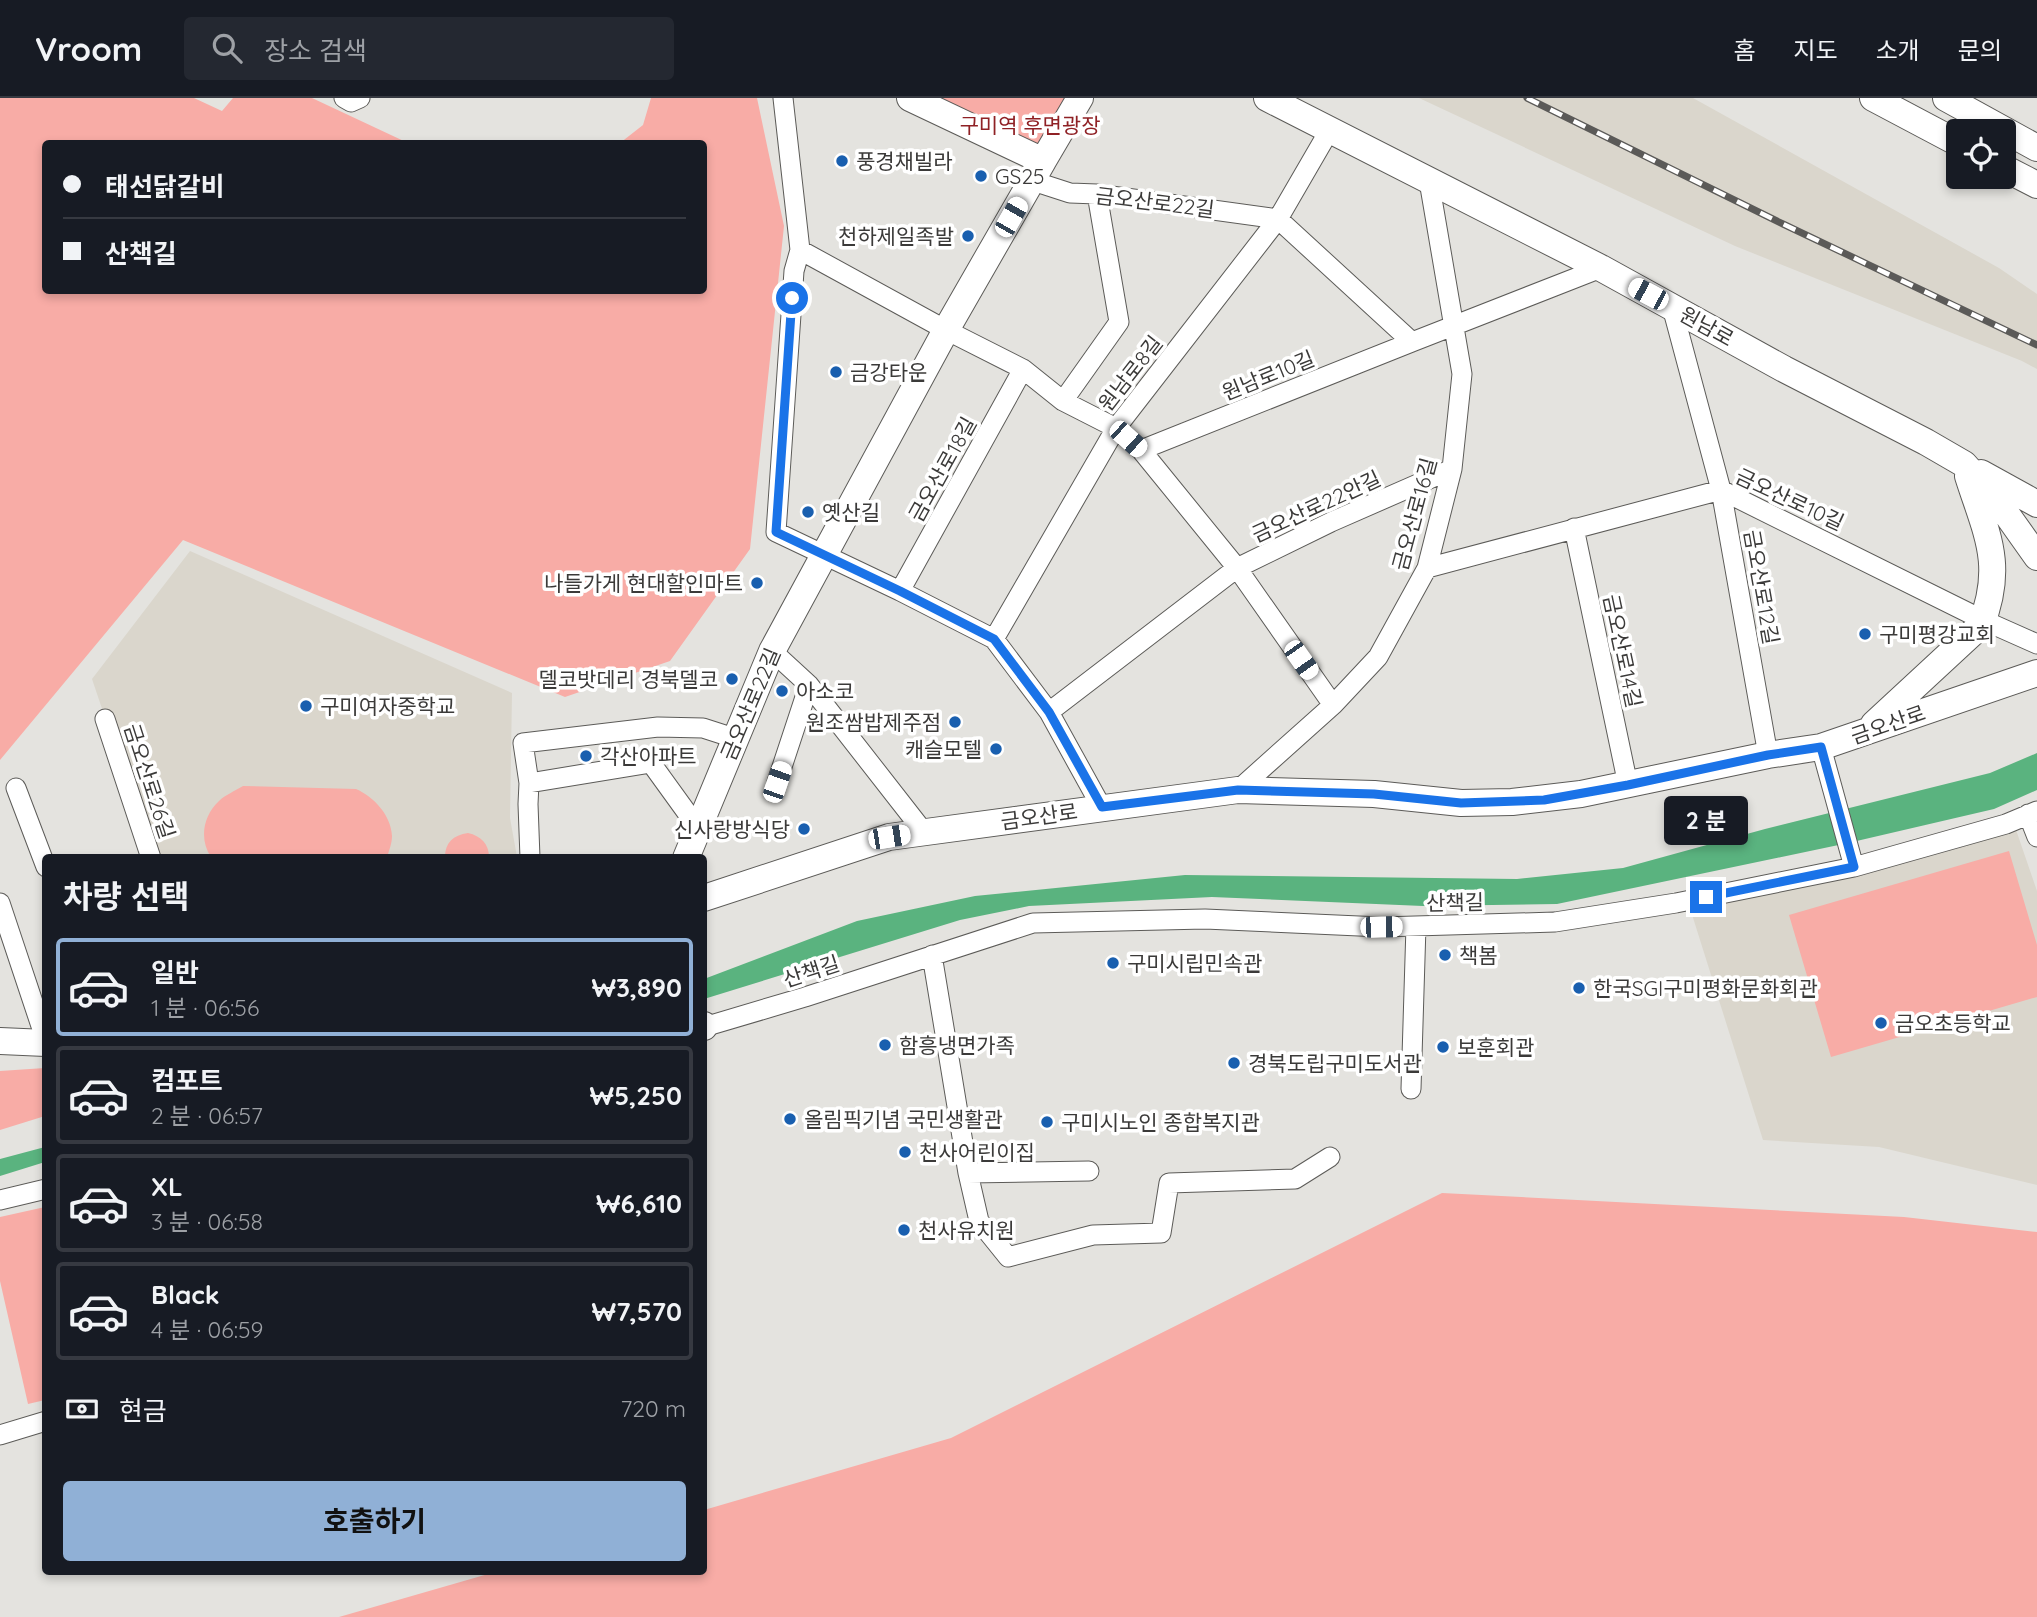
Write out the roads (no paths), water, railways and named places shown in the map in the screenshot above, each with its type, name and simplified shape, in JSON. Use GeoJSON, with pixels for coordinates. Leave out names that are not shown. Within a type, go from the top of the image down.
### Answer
{"type":"FeatureCollection","features":[{"type":"Feature","properties":{"kind":"street"},"geometry":{"type":"LineString","coordinates":[[344,98],[351,102],[360,98]]}},
{"type":"Feature","properties":{"kind":"street"},"geometry":{"type":"LineString","coordinates":[[783,98],[800,250],[794,271],[776,532],[994,639],[1049,712],[1102,807]]}},
{"type":"Feature","properties":{"kind":"street"},"geometry":{"type":"LineString","coordinates":[[910,98],[1038,171],[1080,98]]}},
{"type":"Feature","properties":{"kind":"street","name":"원남로"},"geometry":{"type":"LineString","coordinates":[[1267,98],[1601,268],[1964,464],[1998,502],[2037,557]]}},
{"type":"Feature","properties":{"kind":"street"},"geometry":{"type":"LineString","coordinates":[[1873,98],[1946,137]]}},
{"type":"Feature","properties":{"kind":"street"},"geometry":{"type":"LineString","coordinates":[[1946,98],[2037,148]]}},
{"type":"Feature","properties":{"kind":"street","name":"원남로8길"},"geometry":{"type":"LineString","coordinates":[[994,639],[1116,428],[1278,219],[1329,131]]}},
{"type":"Feature","properties":{"kind":"street","name":"금오산로22길"},"geometry":{"type":"LineString","coordinates":[[688,854],[772,650],[946,330],[1038,171],[1070,192],[1278,219]]}},
{"type":"Feature","properties":{"kind":"street"},"geometry":{"type":"LineString","coordinates":[[2016,174],[2037,185]]}},
{"type":"Feature","properties":{"kind":"street","name":"금오산로16길"},"geometry":{"type":"LineString","coordinates":[[1238,790],[1333,705],[1378,657],[1427,568],[1452,469],[1462,373],[1429,181]]}},
{"type":"Feature","properties":{"kind":"street"},"geometry":{"type":"LineString","coordinates":[[1063,401],[1119,322],[1097,194]]}},
{"type":"Feature","properties":{"kind":"street"},"geometry":{"type":"LineString","coordinates":[[1278,219],[1412,342],[1601,268]]}},
{"type":"Feature","properties":{"kind":"street"},"geometry":{"type":"LineString","coordinates":[[800,250],[946,330]]}},
{"type":"Feature","properties":{"kind":"street","name":"금오산로12길"},"geometry":{"type":"LineString","coordinates":[[1672,307],[1721,490],[1768,755]]}},
{"type":"Feature","properties":{"kind":"street","name":"금오산로22안길"},"geometry":{"type":"LineString","coordinates":[[946,330],[1023,369],[1063,401],[1116,428],[1141,450],[1237,568],[1333,705]]}},
{"type":"Feature","properties":{"kind":"street","name":"원남로10길"},"geometry":{"type":"LineString","coordinates":[[1141,450],[1412,342]]}},
{"type":"Feature","properties":{"kind":"street","name":"금오산로18길"},"geometry":{"type":"LineString","coordinates":[[900,591],[1023,369]]}},
{"type":"Feature","properties":{"kind":"street"},"geometry":{"type":"LineString","coordinates":[[1964,464],[2037,503]]}},
{"type":"Feature","properties":{"kind":"street"},"geometry":{"type":"LineString","coordinates":[[1866,733],[1981,625],[1989,606],[1994,569],[1992,552],[1964,464]]}},
{"type":"Feature","properties":{"kind":"street","name":"금오산로22안길"},"geometry":{"type":"LineString","coordinates":[[1237,568],[1452,469]]}},
{"type":"Feature","properties":{"kind":"street","name":"금오산로10길"},"geometry":{"type":"LineString","coordinates":[[1427,568],[1721,490],[2037,644]]}},
{"type":"Feature","properties":{"kind":"street","name":"금오산로14길"},"geometry":{"type":"LineString","coordinates":[[1574,528],[1628,785]]}},
{"type":"Feature","properties":{"kind":"street"},"geometry":{"type":"LineString","coordinates":[[1049,712],[1237,568]]}},
{"type":"Feature","properties":{"kind":"street"},"geometry":{"type":"LineString","coordinates":[[772,650],[809,685],[923,831]]}},
{"type":"Feature","properties":{"kind":"street","name":"금오산로"},"geometry":{"type":"LineString","coordinates":[[707,897],[889,837],[1238,790],[1374,794],[1461,803],[1544,800],[1768,755],[1821,747],[2037,673]]}},
{"type":"Feature","properties":{"kind":"street"},"geometry":{"type":"LineString","coordinates":[[777,782],[809,685]]}},
{"type":"Feature","properties":{"kind":"street","name":"금오산로26길"},"geometry":{"type":"LineString","coordinates":[[105,719],[150,854]]}},
{"type":"Feature","properties":{"kind":"street"},"geometry":{"type":"LineString","coordinates":[[530,854],[529,783],[523,743],[658,727],[704,728],[734,738]]}},
{"type":"Feature","properties":{"kind":"street"},"geometry":{"type":"LineString","coordinates":[[1821,747],[1854,867]]}},
{"type":"Feature","properties":{"kind":"street"},"geometry":{"type":"LineString","coordinates":[[529,783],[651,763],[698,828]]}},
{"type":"Feature","properties":{"kind":"street"},"geometry":{"type":"LineString","coordinates":[[16,788],[42,856]]}},
{"type":"Feature","properties":{"kind":"street"},"geometry":{"type":"LineString","coordinates":[[2033,813],[2037,837]]}},
{"type":"Feature","properties":{"kind":"street","name":"산책길"},"geometry":{"type":"LineString","coordinates":[[707,1025],[805,998],[1032,923],[1205,919],[1381,927],[1555,922],[1676,903],[1854,867],[2006,824],[2033,813]]}},
{"type":"Feature","properties":{"kind":"street"},"geometry":{"type":"LineString","coordinates":[[0,903],[42,1030]]}},
{"type":"Feature","properties":{"kind":"street"},"geometry":{"type":"LineString","coordinates":[[1411,1089],[1416,926]]}},
{"type":"Feature","properties":{"kind":"street"},"geometry":{"type":"LineString","coordinates":[[932,955],[968,1173],[979,1221],[1008,1258],[1093,1235],[1161,1233],[1169,1183],[1294,1179],[1330,1157]]}},
{"type":"Feature","properties":{"kind":"street"},"geometry":{"type":"LineString","coordinates":[[0,1041],[42,1042]]}},
{"type":"Feature","properties":{"kind":"street"},"geometry":{"type":"LineString","coordinates":[[968,1173],[1089,1171]]}},
{"type":"Feature","properties":{"kind":"street"},"geometry":{"type":"LineString","coordinates":[[0,1200],[42,1190]]}},
{"type":"Feature","properties":{"kind":"street"},"geometry":{"type":"LineString","coordinates":[[0,1435],[42,1423]]}},
{"type":"Feature","properties":{"kind":"railway"},"geometry":{"type":"LineString","coordinates":[[1527,98],[2037,345]]}},
{"type":"Feature","properties":{"kind":"place","name":"풍경채빌라"},"geometry":{"type":"Point","coordinates":[842,161]}},
{"type":"Feature","properties":{"kind":"place","name":"GS25"},"geometry":{"type":"Point","coordinates":[981,176]}},
{"type":"Feature","properties":{"kind":"place","name":"천하제일족발"},"geometry":{"type":"Point","coordinates":[968,236]}},
{"type":"Feature","properties":{"kind":"place","name":"금강타운"},"geometry":{"type":"Point","coordinates":[836,372]}},
{"type":"Feature","properties":{"kind":"place","name":"옛산길"},"geometry":{"type":"Point","coordinates":[808,512]}},
{"type":"Feature","properties":{"kind":"place","name":"나들가게 현대할인마트"},"geometry":{"type":"Point","coordinates":[757,583]}},
{"type":"Feature","properties":{"kind":"place","name":"구미평강교회"},"geometry":{"type":"Point","coordinates":[1865,634]}},
{"type":"Feature","properties":{"kind":"place","name":"델코밧데리 경북델코"},"geometry":{"type":"Point","coordinates":[732,679]}},
{"type":"Feature","properties":{"kind":"place","name":"아소코"},"geometry":{"type":"Point","coordinates":[782,691]}},
{"type":"Feature","properties":{"kind":"place","name":"구미여자중학교"},"geometry":{"type":"Point","coordinates":[306,706]}},
{"type":"Feature","properties":{"kind":"place","name":"원조쌈밥제주점"},"geometry":{"type":"Point","coordinates":[955,722]}},
{"type":"Feature","properties":{"kind":"place","name":"캐슬모텔"},"geometry":{"type":"Point","coordinates":[996,749]}},
{"type":"Feature","properties":{"kind":"place","name":"각산아파트"},"geometry":{"type":"Point","coordinates":[586,756]}},
{"type":"Feature","properties":{"kind":"place","name":"신사랑방식당"},"geometry":{"type":"Point","coordinates":[804,829]}},
{"type":"Feature","properties":{"kind":"place","name":"책봄"},"geometry":{"type":"Point","coordinates":[1445,955]}},
{"type":"Feature","properties":{"kind":"place","name":"구미시립민속관"},"geometry":{"type":"Point","coordinates":[1113,963]}},
{"type":"Feature","properties":{"kind":"place","name":"한국SGI구미평화문화회관"},"geometry":{"type":"Point","coordinates":[1579,988]}},
{"type":"Feature","properties":{"kind":"place","name":"금오초등학교"},"geometry":{"type":"Point","coordinates":[1881,1023]}},
{"type":"Feature","properties":{"kind":"place","name":"함흥냉면가족"},"geometry":{"type":"Point","coordinates":[885,1045]}},
{"type":"Feature","properties":{"kind":"place","name":"보훈회관"},"geometry":{"type":"Point","coordinates":[1443,1047]}},
{"type":"Feature","properties":{"kind":"place","name":"경북도립구미도서관"},"geometry":{"type":"Point","coordinates":[1234,1063]}},
{"type":"Feature","properties":{"kind":"place","name":"올림픽기념 국민생활관"},"geometry":{"type":"Point","coordinates":[790,1119]}},
{"type":"Feature","properties":{"kind":"place","name":"구미시노인 종합복지관"},"geometry":{"type":"Point","coordinates":[1047,1122]}},
{"type":"Feature","properties":{"kind":"place","name":"천사어린이집"},"geometry":{"type":"Point","coordinates":[905,1152]}},
{"type":"Feature","properties":{"kind":"place","name":"천사유치원"},"geometry":{"type":"Point","coordinates":[904,1230]}},
{"type":"Feature","properties":{"kind":"park label","name":"구미역 후면광장"},"geometry":{"type":"Point","coordinates":[1030,125]}}]}
